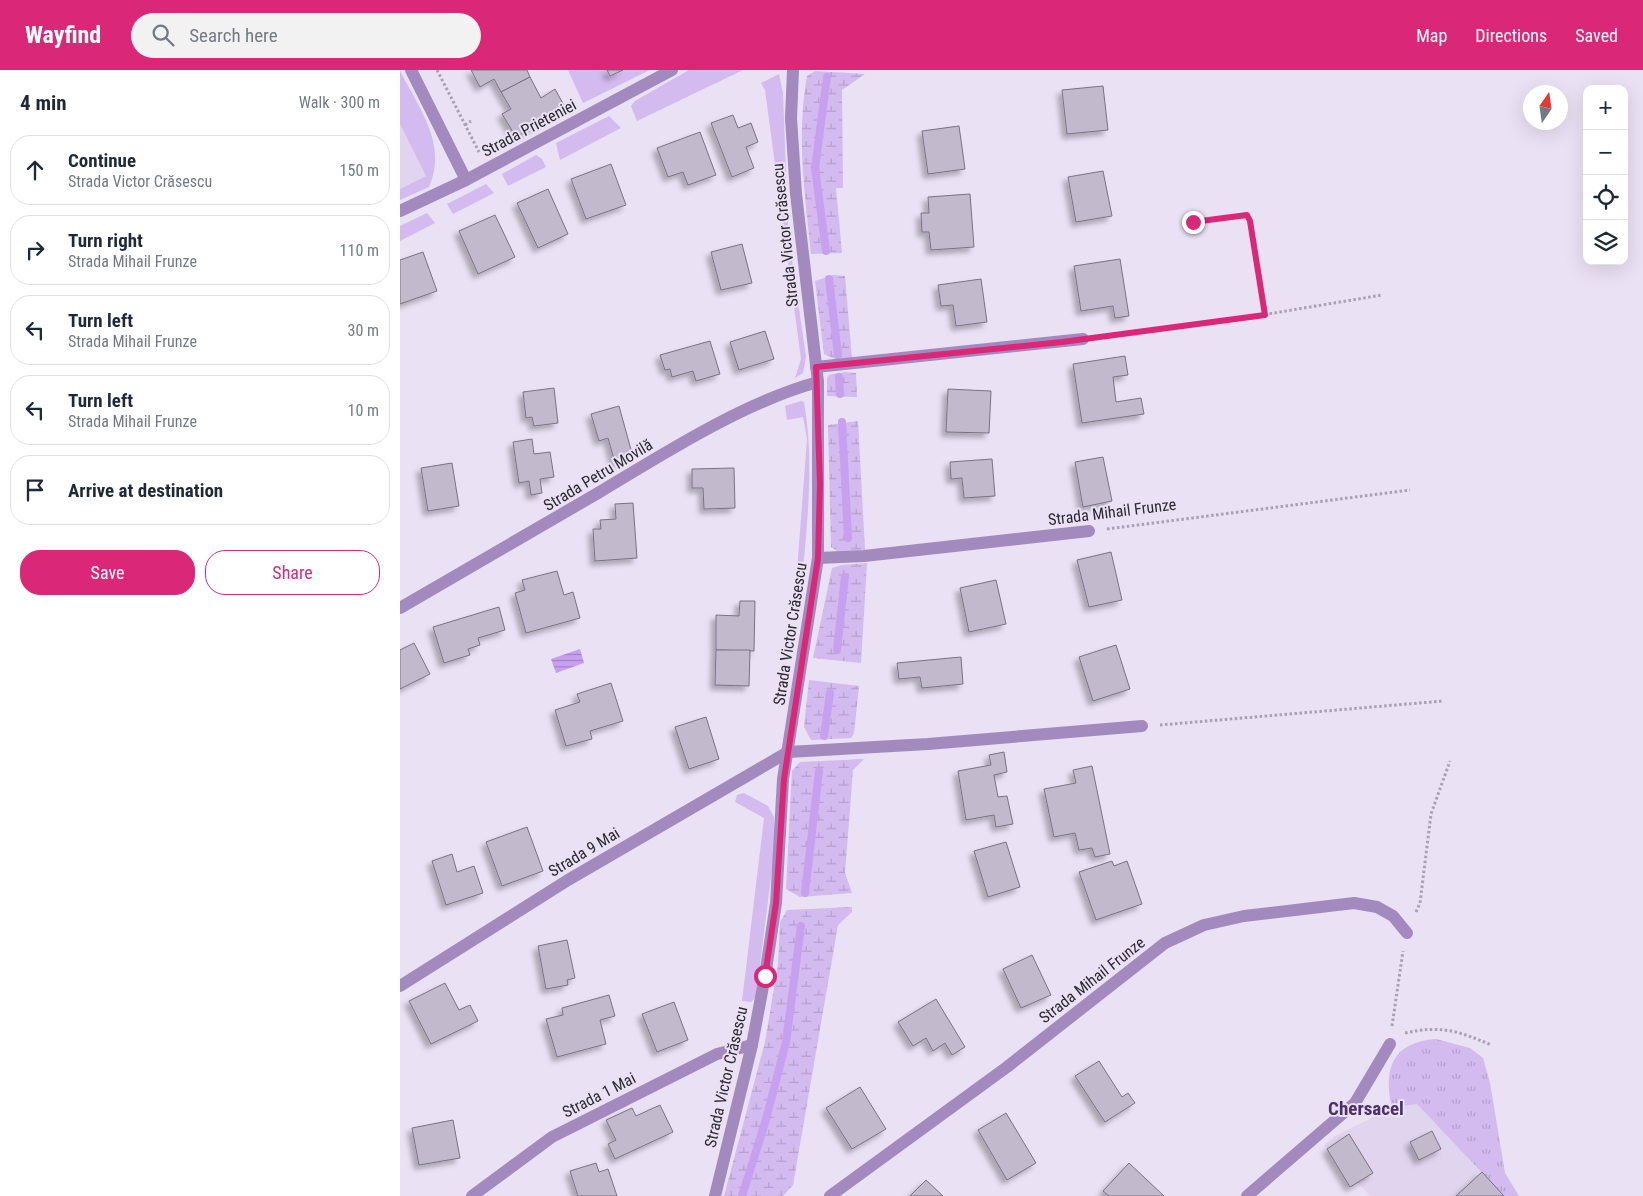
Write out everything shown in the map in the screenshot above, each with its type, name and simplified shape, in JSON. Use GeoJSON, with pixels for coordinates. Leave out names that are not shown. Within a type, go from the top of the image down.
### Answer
{"type":"FeatureCollection","features":[{"type":"Feature","properties":{"kind":"street"},"geometry":{"type":"LineString","coordinates":[[411,70],[466,180]]}},
{"type":"Feature","properties":{"kind":"street","name":"Strada Prieteniei"},"geometry":{"type":"LineString","coordinates":[[400,211],[466,180],[672,70]]}},
{"type":"Feature","properties":{"kind":"street","name":"Strada Victor Crăsescu"},"geometry":{"type":"LineString","coordinates":[[715,1196],[752,1045],[776,903],[784,779],[818,558],[818,382],[796,194],[791,118],[793,70]]}},
{"type":"Feature","properties":{"kind":"street"},"geometry":{"type":"LineString","coordinates":[[816,367],[1083,339]]}},
{"type":"Feature","properties":{"kind":"street","name":"Strada Petru Movilă"},"geometry":{"type":"LineString","coordinates":[[400,608],[513,544],[651,461],[742,412],[792,390],[818,382]]}},
{"type":"Feature","properties":{"kind":"street","name":"Strada Mihail Frunze"},"geometry":{"type":"LineString","coordinates":[[818,558],[864,556],[1089,532]]}},
{"type":"Feature","properties":{"kind":"street"},"geometry":{"type":"LineString","coordinates":[[788,752],[928,744],[1142,726]]}},
{"type":"Feature","properties":{"kind":"street","name":"Strada 9 Mai"},"geometry":{"type":"LineString","coordinates":[[400,986],[568,880],[788,752]]}},
{"type":"Feature","properties":{"kind":"street","name":"Strada Mihail Frunze"},"geometry":{"type":"LineString","coordinates":[[830,1196],[1007,1067],[1165,943],[1204,925],[1252,915],[1354,903],[1377,906],[1393,916],[1408,933]]}},
{"type":"Feature","properties":{"kind":"street"},"geometry":{"type":"LineString","coordinates":[[1248,1196],[1356,1103],[1390,1044]]}},
{"type":"Feature","properties":{"kind":"street","name":"Strada 1 Mai"},"geometry":{"type":"LineString","coordinates":[[472,1196],[559,1133],[717,1054],[752,1045]]}},
{"type":"Feature","properties":{"kind":"path"},"geometry":{"type":"LineString","coordinates":[[437,70],[487,168]]}},
{"type":"Feature","properties":{"kind":"path"},"geometry":{"type":"LineString","coordinates":[[1193,222],[1247,215],[1250,221],[1265,315]]}},
{"type":"Feature","properties":{"kind":"path"},"geometry":{"type":"LineString","coordinates":[[1083,339],[1265,315],[1382,295]]}},
{"type":"Feature","properties":{"kind":"path","name":"Strada Mihail Frunze"},"geometry":{"type":"LineString","coordinates":[[1089,532],[1410,490]]}},
{"type":"Feature","properties":{"kind":"path"},"geometry":{"type":"LineString","coordinates":[[1142,726],[1443,701]]}},
{"type":"Feature","properties":{"kind":"path"},"geometry":{"type":"LineString","coordinates":[[1390,1044],[1402,957],[1408,933],[1420,903],[1431,814],[1450,761]]}},
{"type":"Feature","properties":{"kind":"path"},"geometry":{"type":"LineString","coordinates":[[1390,1044],[1406,1032],[1432,1027],[1460,1032],[1491,1045]]}},
{"type":"Feature","properties":{"kind":"shaded area"},"geometry":{"type":"Polygon","coordinates":[[[400,124],[426,176],[400,189],[400,124]]]}},
{"type":"Feature","properties":{"kind":"shaded area"},"geometry":{"type":"Polygon","coordinates":[[[580,649],[584,663],[556,673],[551,659],[580,649]]]}},
{"type":"Feature","properties":{"kind":"shaded area"},"geometry":{"type":"Polygon","coordinates":[[[1417,1104],[1504,1196],[1370,1196],[1358,1183],[1350,1187],[1324,1145],[1335,1136],[1392,1108],[1417,1104]]]}},
{"type":"Feature","properties":{"kind":"green space"},"geometry":{"type":"Polygon","coordinates":[[[568,70],[607,70],[610,76],[623,70],[650,70],[583,103],[568,70]]]}},
{"type":"Feature","properties":{"kind":"green space"},"geometry":{"type":"Polygon","coordinates":[[[689,70],[743,70],[637,121],[631,106],[635,101],[689,70]]]}},
{"type":"Feature","properties":{"kind":"green space"},"geometry":{"type":"Polygon","coordinates":[[[400,71],[429,127],[435,156],[434,171],[429,187],[400,200],[400,189],[426,176],[400,124],[400,71]]]}},
{"type":"Feature","properties":{"kind":"green space"},"geometry":{"type":"Polygon","coordinates":[[[815,71],[865,74],[842,90],[843,188],[836,188],[842,253],[811,254],[804,187],[802,121],[807,76],[815,71]]]}},
{"type":"Feature","properties":{"kind":"green space"},"geometry":{"type":"Polygon","coordinates":[[[779,74],[783,93],[788,227],[784,231],[765,90],[761,83],[779,74]]]}},
{"type":"Feature","properties":{"kind":"green space"},"geometry":{"type":"Polygon","coordinates":[[[609,116],[621,128],[560,160],[556,143],[609,116]]]}},
{"type":"Feature","properties":{"kind":"green space"},"geometry":{"type":"Polygon","coordinates":[[[536,155],[542,159],[546,167],[508,186],[502,174],[536,155]]]}},
{"type":"Feature","properties":{"kind":"green space"},"geometry":{"type":"Polygon","coordinates":[[[486,184],[494,193],[453,214],[447,204],[486,184]]]}},
{"type":"Feature","properties":{"kind":"green space"},"geometry":{"type":"Polygon","coordinates":[[[427,213],[435,223],[400,241],[400,226],[427,213]]]}},
{"type":"Feature","properties":{"kind":"green space"},"geometry":{"type":"Polygon","coordinates":[[[790,245],[806,357],[803,373],[795,378],[801,359],[786,247],[790,245]]]}},
{"type":"Feature","properties":{"kind":"green space"},"geometry":{"type":"Polygon","coordinates":[[[833,275],[845,276],[852,359],[835,359],[824,354],[815,281],[833,275]]]}},
{"type":"Feature","properties":{"kind":"green space"},"geometry":{"type":"Polygon","coordinates":[[[845,372],[856,373],[857,397],[827,396],[827,378],[829,375],[845,372]]]}},
{"type":"Feature","properties":{"kind":"green space"},"geometry":{"type":"Polygon","coordinates":[[[801,401],[804,402],[809,444],[809,486],[803,570],[797,571],[807,439],[803,417],[787,420],[785,406],[801,401]]]}},
{"type":"Feature","properties":{"kind":"green space"},"geometry":{"type":"Polygon","coordinates":[[[858,421],[865,550],[837,551],[831,547],[828,425],[858,421]]]}},
{"type":"Feature","properties":{"kind":"green space"},"geometry":{"type":"Polygon","coordinates":[[[867,563],[861,663],[813,658],[832,568],[842,565],[867,563]]]}},
{"type":"Feature","properties":{"kind":"green space"},"geometry":{"type":"Polygon","coordinates":[[[809,680],[859,686],[854,733],[851,738],[811,740],[804,727],[809,680]]]}},
{"type":"Feature","properties":{"kind":"green space"},"geometry":{"type":"Polygon","coordinates":[[[864,759],[853,770],[845,873],[852,893],[800,897],[786,889],[792,771],[800,762],[864,759]]]}},
{"type":"Feature","properties":{"kind":"green space"},"geometry":{"type":"Polygon","coordinates":[[[744,793],[768,806],[774,817],[775,845],[756,997],[751,1002],[742,1001],[764,818],[735,802],[737,795],[744,793]]]}},
{"type":"Feature","properties":{"kind":"green space"},"geometry":{"type":"Polygon","coordinates":[[[852,907],[852,912],[838,925],[793,1185],[783,1196],[724,1196],[765,1042],[778,964],[780,922],[787,910],[852,907]]]}},
{"type":"Feature","properties":{"kind":"green space"},"geometry":{"type":"Polygon","coordinates":[[[1436,1039],[1470,1048],[1483,1058],[1490,1083],[1505,1173],[1519,1196],[1504,1196],[1417,1104],[1392,1108],[1389,1081],[1390,1070],[1394,1060],[1400,1052],[1409,1046],[1421,1041],[1436,1039]]]}},
{"type":"Feature","properties":{"kind":"building"},"geometry":{"type":"Polygon","coordinates":[[[471,70],[527,70],[530,77],[501,92],[494,79],[480,87],[471,70]]]}},
{"type":"Feature","properties":{"kind":"building"},"geometry":{"type":"Polygon","coordinates":[[[607,70],[623,70],[610,76],[607,70]]]}},
{"type":"Feature","properties":{"kind":"building"},"geometry":{"type":"Polygon","coordinates":[[[530,77],[541,98],[555,89],[566,109],[516,137],[502,114],[511,109],[501,92],[530,77]]]}},
{"type":"Feature","properties":{"kind":"building"},"geometry":{"type":"Polygon","coordinates":[[[1103,86],[1108,130],[1067,134],[1062,90],[1103,86]]]}},
{"type":"Feature","properties":{"kind":"building"},"geometry":{"type":"Polygon","coordinates":[[[733,115],[738,128],[751,123],[758,142],[746,147],[754,168],[732,177],[711,123],[733,115]]]}},
{"type":"Feature","properties":{"kind":"building"},"geometry":{"type":"Polygon","coordinates":[[[959,126],[965,169],[928,174],[922,131],[959,126]]]}},
{"type":"Feature","properties":{"kind":"building"},"geometry":{"type":"Polygon","coordinates":[[[700,132],[716,175],[688,185],[683,172],[668,177],[657,148],[700,132]]]}},
{"type":"Feature","properties":{"kind":"building"},"geometry":{"type":"Polygon","coordinates":[[[611,164],[626,205],[586,219],[571,179],[611,164]]]}},
{"type":"Feature","properties":{"kind":"building"},"geometry":{"type":"Polygon","coordinates":[[[1103,171],[1112,216],[1076,222],[1068,177],[1103,171]]]}},
{"type":"Feature","properties":{"kind":"building"},"geometry":{"type":"Polygon","coordinates":[[[548,189],[568,234],[538,248],[517,203],[548,189]]]}},
{"type":"Feature","properties":{"kind":"building"},"geometry":{"type":"Polygon","coordinates":[[[970,194],[974,247],[931,250],[929,232],[922,232],[921,213],[929,213],[928,197],[970,194]]]}},
{"type":"Feature","properties":{"kind":"building"},"geometry":{"type":"Polygon","coordinates":[[[495,215],[515,257],[478,274],[459,231],[495,215]]]}},
{"type":"Feature","properties":{"kind":"building"},"geometry":{"type":"Polygon","coordinates":[[[742,244],[752,283],[721,290],[711,252],[742,244]]]}},
{"type":"Feature","properties":{"kind":"building"},"geometry":{"type":"Polygon","coordinates":[[[423,252],[437,291],[400,304],[400,260],[423,252]]]}},
{"type":"Feature","properties":{"kind":"building"},"geometry":{"type":"Polygon","coordinates":[[[1120,259],[1129,316],[1115,318],[1113,306],[1081,311],[1074,266],[1120,259]]]}},
{"type":"Feature","properties":{"kind":"building"},"geometry":{"type":"Polygon","coordinates":[[[981,279],[987,322],[956,326],[953,305],[941,306],[938,285],[981,279]]]}},
{"type":"Feature","properties":{"kind":"building"},"geometry":{"type":"Polygon","coordinates":[[[765,331],[774,359],[739,370],[730,342],[765,331]]]}},
{"type":"Feature","properties":{"kind":"building"},"geometry":{"type":"Polygon","coordinates":[[[710,341],[720,374],[696,381],[693,371],[672,377],[670,369],[665,370],[660,355],[710,341]]]}},
{"type":"Feature","properties":{"kind":"building"},"geometry":{"type":"Polygon","coordinates":[[[1125,356],[1128,375],[1113,377],[1116,402],[1141,398],[1144,414],[1082,423],[1073,364],[1125,356]]]}},
{"type":"Feature","properties":{"kind":"building"},"geometry":{"type":"Polygon","coordinates":[[[554,388],[558,423],[534,426],[532,417],[526,418],[523,392],[554,388]]]}},
{"type":"Feature","properties":{"kind":"building"},"geometry":{"type":"Polygon","coordinates":[[[948,389],[991,391],[989,433],[946,432],[948,389]]]}},
{"type":"Feature","properties":{"kind":"building"},"geometry":{"type":"Polygon","coordinates":[[[619,406],[633,457],[615,463],[608,438],[599,441],[591,414],[619,406]]]}},
{"type":"Feature","properties":{"kind":"building"},"geometry":{"type":"Polygon","coordinates":[[[532,439],[534,454],[550,452],[554,477],[540,479],[542,493],[531,495],[529,481],[519,483],[513,442],[532,439]]]}},
{"type":"Feature","properties":{"kind":"building"},"geometry":{"type":"Polygon","coordinates":[[[1103,457],[1112,501],[1083,507],[1075,462],[1103,457]]]}},
{"type":"Feature","properties":{"kind":"building"},"geometry":{"type":"Polygon","coordinates":[[[992,459],[995,496],[964,498],[962,478],[951,479],[950,462],[992,459]]]}},
{"type":"Feature","properties":{"kind":"building"},"geometry":{"type":"Polygon","coordinates":[[[452,463],[459,506],[428,511],[421,468],[452,463]]]}},
{"type":"Feature","properties":{"kind":"building"},"geometry":{"type":"Polygon","coordinates":[[[734,468],[735,508],[704,509],[703,488],[692,488],[692,469],[734,468]]]}},
{"type":"Feature","properties":{"kind":"building"},"geometry":{"type":"Polygon","coordinates":[[[633,503],[637,558],[595,561],[593,529],[601,529],[600,520],[616,519],[615,504],[633,503]]]}},
{"type":"Feature","properties":{"kind":"building"},"geometry":{"type":"Polygon","coordinates":[[[1111,552],[1122,600],[1089,607],[1077,560],[1111,552]]]}},
{"type":"Feature","properties":{"kind":"building"},"geometry":{"type":"Polygon","coordinates":[[[557,571],[564,595],[573,592],[580,618],[526,633],[515,593],[525,590],[522,580],[557,571]]]}},
{"type":"Feature","properties":{"kind":"building"},"geometry":{"type":"Polygon","coordinates":[[[996,580],[1006,624],[969,632],[960,588],[996,580]]]}},
{"type":"Feature","properties":{"kind":"building"},"geometry":{"type":"Polygon","coordinates":[[[740,601],[755,601],[754,651],[716,650],[716,615],[739,616],[740,601]]]}},
{"type":"Feature","properties":{"kind":"building"},"geometry":{"type":"Polygon","coordinates":[[[499,607],[505,630],[478,638],[480,645],[468,649],[470,655],[444,663],[433,627],[499,607]]]}},
{"type":"Feature","properties":{"kind":"building"},"geometry":{"type":"Polygon","coordinates":[[[414,643],[430,674],[400,689],[400,650],[414,643]]]}},
{"type":"Feature","properties":{"kind":"building"},"geometry":{"type":"Polygon","coordinates":[[[1116,645],[1130,689],[1093,701],[1079,657],[1116,645]]]}},
{"type":"Feature","properties":{"kind":"building"},"geometry":{"type":"Polygon","coordinates":[[[716,650],[750,650],[749,686],[715,685],[716,650]]]}},
{"type":"Feature","properties":{"kind":"building"},"geometry":{"type":"Polygon","coordinates":[[[961,657],[963,684],[922,688],[920,677],[899,679],[897,663],[961,657]]]}},
{"type":"Feature","properties":{"kind":"building"},"geometry":{"type":"Polygon","coordinates":[[[611,683],[623,721],[590,731],[592,739],[566,746],[555,710],[580,702],[577,694],[611,683]]]}},
{"type":"Feature","properties":{"kind":"building"},"geometry":{"type":"Polygon","coordinates":[[[706,717],[719,759],[689,769],[675,727],[706,717]]]}},
{"type":"Feature","properties":{"kind":"building"},"geometry":{"type":"Polygon","coordinates":[[[1004,752],[1007,772],[994,775],[998,797],[1007,796],[1013,824],[996,827],[994,815],[966,820],[958,771],[991,765],[989,755],[1004,752]]]}},
{"type":"Feature","properties":{"kind":"building"},"geometry":{"type":"Polygon","coordinates":[[[1092,766],[1110,854],[1095,857],[1092,848],[1079,850],[1075,833],[1054,837],[1044,789],[1076,783],[1073,770],[1092,766]]]}},
{"type":"Feature","properties":{"kind":"building"},"geometry":{"type":"Polygon","coordinates":[[[527,827],[543,871],[502,886],[486,842],[527,827]]]}},
{"type":"Feature","properties":{"kind":"building"},"geometry":{"type":"Polygon","coordinates":[[[1006,842],[1020,887],[988,897],[974,851],[1006,842]]]}},
{"type":"Feature","properties":{"kind":"building"},"geometry":{"type":"Polygon","coordinates":[[[452,854],[457,872],[474,866],[483,893],[446,905],[432,861],[452,854]]]}},
{"type":"Feature","properties":{"kind":"building"},"geometry":{"type":"Polygon","coordinates":[[[1112,861],[1114,866],[1127,861],[1142,904],[1096,920],[1079,872],[1112,861]]]}},
{"type":"Feature","properties":{"kind":"building"},"geometry":{"type":"Polygon","coordinates":[[[567,940],[575,978],[567,980],[568,985],[546,989],[538,946],[567,940]]]}},
{"type":"Feature","properties":{"kind":"building"},"geometry":{"type":"Polygon","coordinates":[[[1032,955],[1051,995],[1021,1008],[1003,969],[1032,955]]]}},
{"type":"Feature","properties":{"kind":"building"},"geometry":{"type":"Polygon","coordinates":[[[445,983],[459,1010],[470,1005],[478,1021],[431,1044],[409,1001],[445,983]]]}},
{"type":"Feature","properties":{"kind":"building"},"geometry":{"type":"Polygon","coordinates":[[[609,995],[615,1016],[600,1020],[606,1044],[557,1057],[546,1019],[563,1015],[562,1008],[609,995]]]}},
{"type":"Feature","properties":{"kind":"building"},"geometry":{"type":"Polygon","coordinates":[[[936,999],[965,1047],[952,1055],[945,1043],[933,1051],[926,1038],[913,1046],[898,1022],[936,999]]]}},
{"type":"Feature","properties":{"kind":"building"},"geometry":{"type":"Polygon","coordinates":[[[674,1002],[688,1040],[657,1052],[642,1014],[674,1002]]]}},
{"type":"Feature","properties":{"kind":"building"},"geometry":{"type":"Polygon","coordinates":[[[1099,1061],[1122,1097],[1128,1093],[1135,1103],[1105,1122],[1075,1076],[1099,1061]]]}},
{"type":"Feature","properties":{"kind":"building"},"geometry":{"type":"Polygon","coordinates":[[[860,1087],[886,1129],[852,1149],[826,1108],[860,1087]]]}},
{"type":"Feature","properties":{"kind":"building"},"geometry":{"type":"Polygon","coordinates":[[[660,1105],[673,1132],[615,1159],[608,1144],[616,1140],[606,1120],[632,1108],[636,1116],[660,1105]]]}},
{"type":"Feature","properties":{"kind":"building"},"geometry":{"type":"Polygon","coordinates":[[[1006,1113],[1036,1163],[1007,1180],[978,1130],[1006,1113]]]}},
{"type":"Feature","properties":{"kind":"building"},"geometry":{"type":"Polygon","coordinates":[[[453,1120],[460,1158],[419,1165],[412,1128],[453,1120]]]}},
{"type":"Feature","properties":{"kind":"building"},"geometry":{"type":"Polygon","coordinates":[[[1432,1131],[1441,1149],[1419,1160],[1410,1142],[1432,1131]]]}},
{"type":"Feature","properties":{"kind":"building"},"geometry":{"type":"Polygon","coordinates":[[[1349,1134],[1373,1173],[1350,1187],[1327,1149],[1349,1134]]]}},
{"type":"Feature","properties":{"kind":"building"},"geometry":{"type":"Polygon","coordinates":[[[596,1163],[599,1172],[608,1169],[617,1196],[578,1196],[570,1171],[596,1163]]]}},
{"type":"Feature","properties":{"kind":"building"},"geometry":{"type":"Polygon","coordinates":[[[1129,1163],[1164,1196],[1109,1196],[1103,1191],[1129,1163]]]}},
{"type":"Feature","properties":{"kind":"building"},"geometry":{"type":"Polygon","coordinates":[[[1482,1172],[1504,1196],[1456,1196],[1482,1172]]]}},
{"type":"Feature","properties":{"kind":"building"},"geometry":{"type":"Polygon","coordinates":[[[926,1180],[943,1196],[910,1196],[926,1180]]]}},
{"type":"Feature","properties":{"kind":"waterway"},"geometry":{"type":"LineString","coordinates":[[826,251],[815,168],[827,77]]}},
{"type":"Feature","properties":{"kind":"waterway"},"geometry":{"type":"LineString","coordinates":[[829,279],[838,355]]}},
{"type":"Feature","properties":{"kind":"waterway"},"geometry":{"type":"LineString","coordinates":[[839,377],[840,394]]}},
{"type":"Feature","properties":{"kind":"waterway"},"geometry":{"type":"LineString","coordinates":[[842,422],[848,538]]}},
{"type":"Feature","properties":{"kind":"waterway"},"geometry":{"type":"LineString","coordinates":[[837,650],[845,577]]}},
{"type":"Feature","properties":{"kind":"waterway"},"geometry":{"type":"LineString","coordinates":[[824,736],[830,693]]}},
{"type":"Feature","properties":{"kind":"waterway"},"geometry":{"type":"LineString","coordinates":[[805,893],[819,771]]}},
{"type":"Feature","properties":{"kind":"waterway"},"geometry":{"type":"LineString","coordinates":[[742,1196],[765,1123],[786,1042],[801,926]]}},
{"type":"Feature","properties":{"kind":"district","name":"Chersacel"},"geometry":{"type":"Point","coordinates":[1366,1108]}},
{"type":"Feature","properties":{"kind":"route"},"geometry":{"type":"LineString","coordinates":[[765,976],[776,903],[784,779],[818,558],[820,484],[816,367],[1062,342],[1265,315],[1250,221],[1247,215],[1235,215],[1193,222]]}}]}
